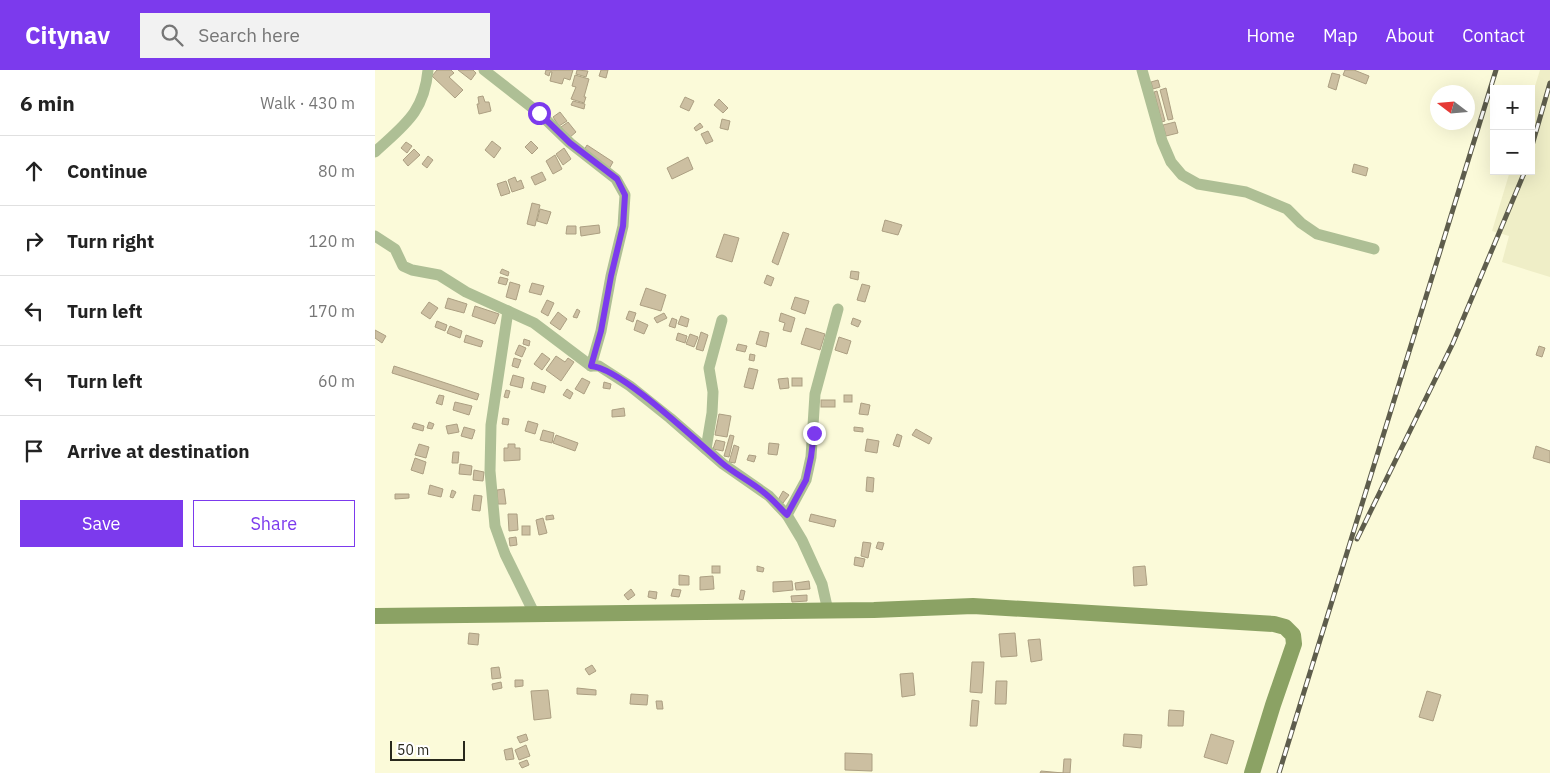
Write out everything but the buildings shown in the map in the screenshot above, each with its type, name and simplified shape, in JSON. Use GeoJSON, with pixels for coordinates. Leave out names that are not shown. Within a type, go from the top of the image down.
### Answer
{"type":"FeatureCollection","features":[{"type":"Feature","properties":{"kind":"street"},"geometry":{"type":"LineString","coordinates":[[375,152],[415,112],[422,100],[428,70]]}},
{"type":"Feature","properties":{"kind":"street"},"geometry":{"type":"LineString","coordinates":[[484,70],[539,113],[570,143],[617,179],[625,195],[623,226],[601,331],[591,366]]}},
{"type":"Feature","properties":{"kind":"street"},"geometry":{"type":"LineString","coordinates":[[1143,70],[1162,141],[1171,162],[1182,174],[1198,184],[1246,192],[1269,201],[1287,209],[1301,223],[1317,234],[1374,249]]}},
{"type":"Feature","properties":{"kind":"street"},"geometry":{"type":"LineString","coordinates":[[375,236],[395,249],[403,266],[439,276],[466,292],[534,323],[591,366],[599,366],[630,386],[723,464],[769,496],[787,515],[802,540],[819,577],[828,611]]}},
{"type":"Feature","properties":{"kind":"street"},"geometry":{"type":"LineString","coordinates":[[787,515],[806,480],[811,457],[815,394],[839,309]]}},
{"type":"Feature","properties":{"kind":"street"},"geometry":{"type":"LineString","coordinates":[[508,311],[491,425],[490,471],[495,526],[505,554],[535,615]]}},
{"type":"Feature","properties":{"kind":"street"},"geometry":{"type":"LineString","coordinates":[[706,449],[713,392],[709,368],[722,320]]}},
{"type":"Feature","properties":{"kind":"street"},"geometry":{"type":"LineString","coordinates":[[375,616],[828,611],[973,606],[1274,624],[1285,627],[1293,635],[1294,644],[1252,773]]}},
{"type":"Feature","properties":{"kind":"shaded area"},"geometry":{"type":"Polygon","coordinates":[[[1540,70],[1550,70],[1550,277],[1502,262],[1509,236],[1492,231],[1509,175],[1535,175],[1535,86],[1540,70]]]}},
{"type":"Feature","properties":{"kind":"railway"},"geometry":{"type":"LineString","coordinates":[[1279,773],[1496,70]]}},
{"type":"Feature","properties":{"kind":"railway"},"geometry":{"type":"LineString","coordinates":[[1535,135],[1550,83]]}},
{"type":"Feature","properties":{"kind":"railway"},"geometry":{"type":"LineString","coordinates":[[1357,539],[1453,343],[1523,175]]}},
{"type":"Feature","properties":{"kind":"route"},"geometry":{"type":"LineString","coordinates":[[539,113],[557,132],[617,179],[625,195],[623,226],[601,331],[591,366],[599,366],[630,386],[723,464],[769,496],[787,515],[806,480],[814,433]]}}]}
